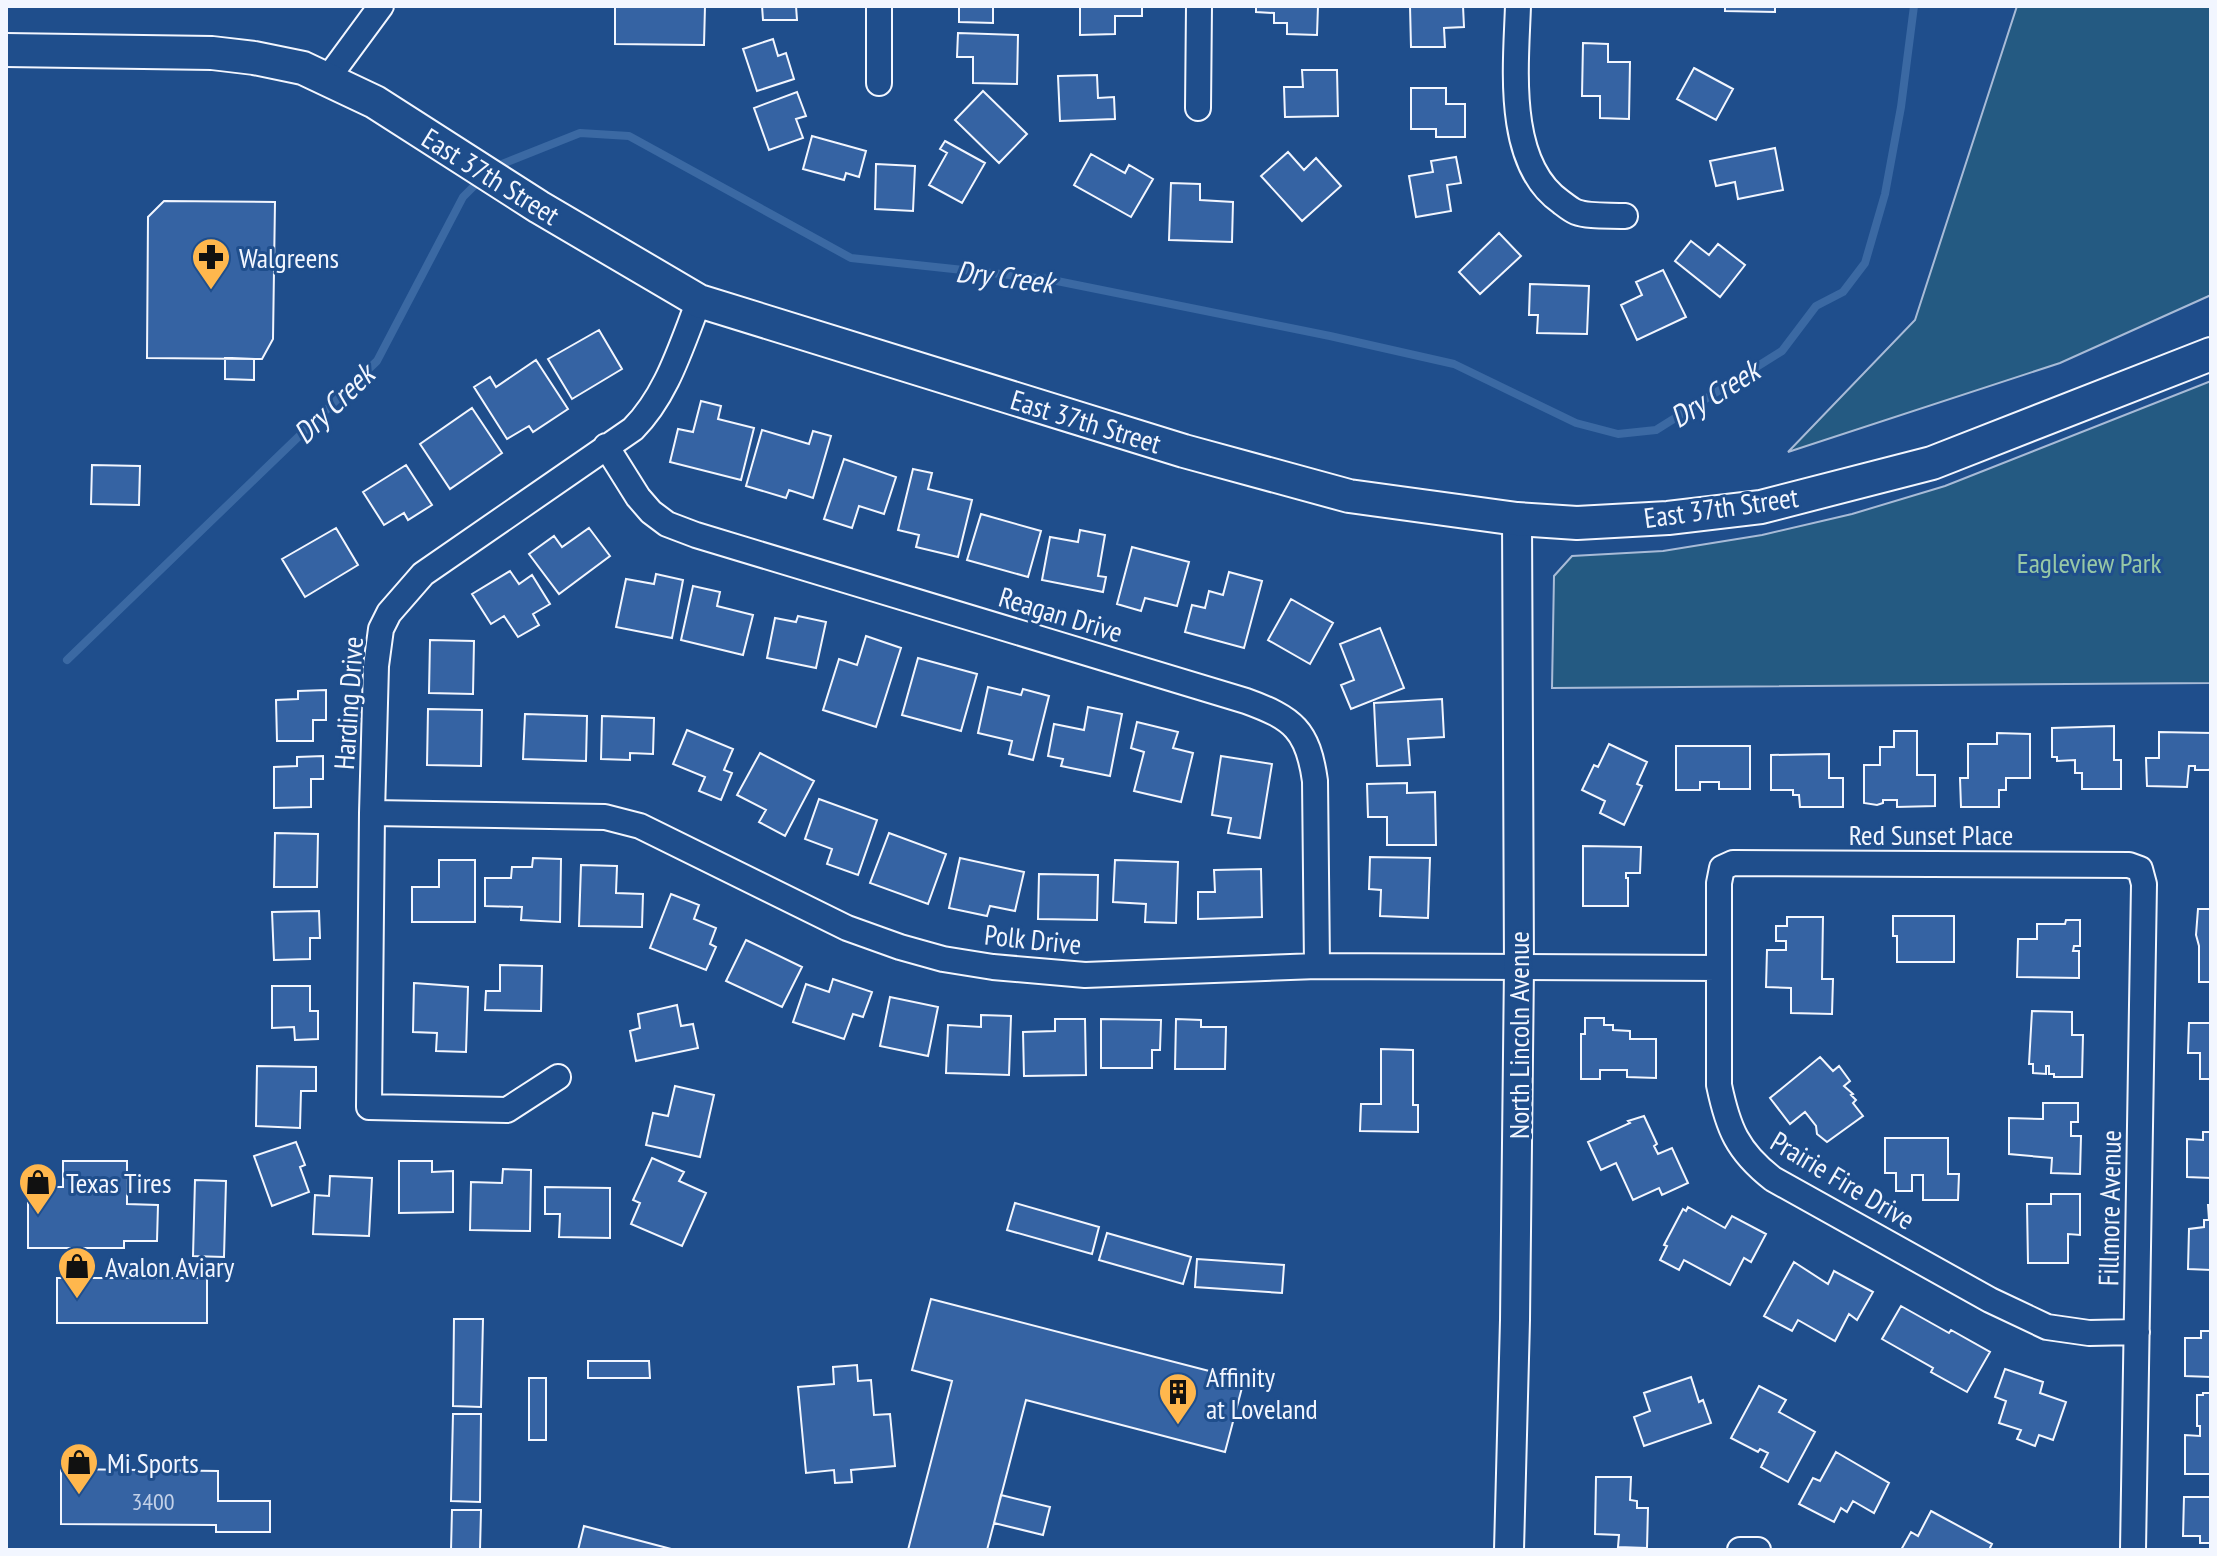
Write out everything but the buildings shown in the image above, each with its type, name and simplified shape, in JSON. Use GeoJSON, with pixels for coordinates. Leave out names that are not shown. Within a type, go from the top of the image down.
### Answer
{"type":"FeatureCollection","features":[{"type":"Feature","properties":{"kind":"main road","name":"East 37th Street"},"geometry":{"type":"LineString","coordinates":[[6,50],[212,53],[303,68],[375,102],[539,207],[699,301],[1184,451],[1349,496],[1517,519],[1577,523],[1668,518],[1761,507],[1932,463],[2211,354]]}},
{"type":"Feature","properties":{"kind":"street"},"geometry":{"type":"LineString","coordinates":[[328,78],[381,6]]}},
{"type":"Feature","properties":{"kind":"street"},"geometry":{"type":"LineString","coordinates":[[879,6],[879,83]]}},
{"type":"Feature","properties":{"kind":"street"},"geometry":{"type":"LineString","coordinates":[[1198,108],[1199,6]]}},
{"type":"Feature","properties":{"kind":"street"},"geometry":{"type":"LineString","coordinates":[[1518,6],[1516,83],[1520,134],[1539,181],[1576,212],[1625,216]]}},
{"type":"Feature","properties":{"kind":"street","name":"Harding Drive"},"geometry":{"type":"LineString","coordinates":[[558,1077],[507,1110],[369,1107],[372,813],[376,666],[381,629],[389,613],[423,574],[633,429],[660,396],[699,301]]}},
{"type":"Feature","properties":{"kind":"street","name":"Reagan Drive"},"geometry":{"type":"LineString","coordinates":[[606,446],[638,497],[667,524],[1246,701],[1292,724],[1312,752],[1315,781],[1317,966]]}},
{"type":"Feature","properties":{"kind":"street","name":"North Lincoln Avenue"},"geometry":{"type":"LineString","coordinates":[[1509,1550],[1519,967],[1517,519]]}},
{"type":"Feature","properties":{"kind":"street","name":"Polk Drive"},"geometry":{"type":"LineString","coordinates":[[372,813],[605,817],[640,826],[847,928],[929,955],[993,967],[1085,975],[1317,966],[1719,968]]}},
{"type":"Feature","properties":{"kind":"street","name":"Red Sunset Place"},"geometry":{"type":"LineString","coordinates":[[1722,868],[1733,863],[1764,863],[2129,865],[2140,869]]}},
{"type":"Feature","properties":{"kind":"street","name":"Prairie Fire Drive"},"geometry":{"type":"LineString","coordinates":[[1722,868],[1719,883],[1719,1085],[1735,1140],[1751,1162],[1773,1179],[1990,1300],[2047,1327],[2089,1333],[2137,1332]]}},
{"type":"Feature","properties":{"kind":"street","name":"Fillmore Avenue"},"geometry":{"type":"LineString","coordinates":[[2133,1550],[2144,884],[2140,869]]}},
{"type":"Feature","properties":{"kind":"street"},"geometry":{"type":"LineString","coordinates":[[1740,1550],[1758,1550]]}},
{"type":"Feature","properties":{"kind":"green space"},"geometry":{"type":"Polygon","coordinates":[[[2017,6],[2211,6],[2211,295],[2060,363],[1788,452],[1915,320],[2017,6]]]}},
{"type":"Feature","properties":{"kind":"green space","name":"Eagleview Park"},"geometry":{"type":"Polygon","coordinates":[[[2211,381],[2211,683],[1552,688],[1554,576],[1572,556],[1663,551],[1762,535],[1852,514],[1945,486],[2211,381]]]}},
{"type":"Feature","properties":{"kind":"waterway","name":"Dry Creek"},"geometry":{"type":"LineString","coordinates":[[492,168],[580,133],[629,136],[851,258],[1047,279],[1330,336],[1454,364],[1576,423],[1618,434],[1656,430],[1782,351],[1816,306],[1843,292],[1865,263],[1885,194],[1901,107],[1914,6]]}},
{"type":"Feature","properties":{"kind":"waterway","name":"Dry Creek"},"geometry":{"type":"LineString","coordinates":[[67,660],[377,361],[463,197],[482,178]]}},
{"type":"Feature","properties":{"kind":"place","name":"Walgreens"},"geometry":{"type":"Point","coordinates":[211,291]}},
{"type":"Feature","properties":{"kind":"place","name":"Texas Tires"},"geometry":{"type":"Point","coordinates":[38,1216]}},
{"type":"Feature","properties":{"kind":"place","name":"Avalon Aviary"},"geometry":{"type":"Point","coordinates":[77,1300]}},
{"type":"Feature","properties":{"kind":"place","name":"Affinity at Loveland"},"geometry":{"type":"Point","coordinates":[1178,1426]}},
{"type":"Feature","properties":{"kind":"place","name":"Mi Sports"},"geometry":{"type":"Point","coordinates":[79,1496]}}]}
